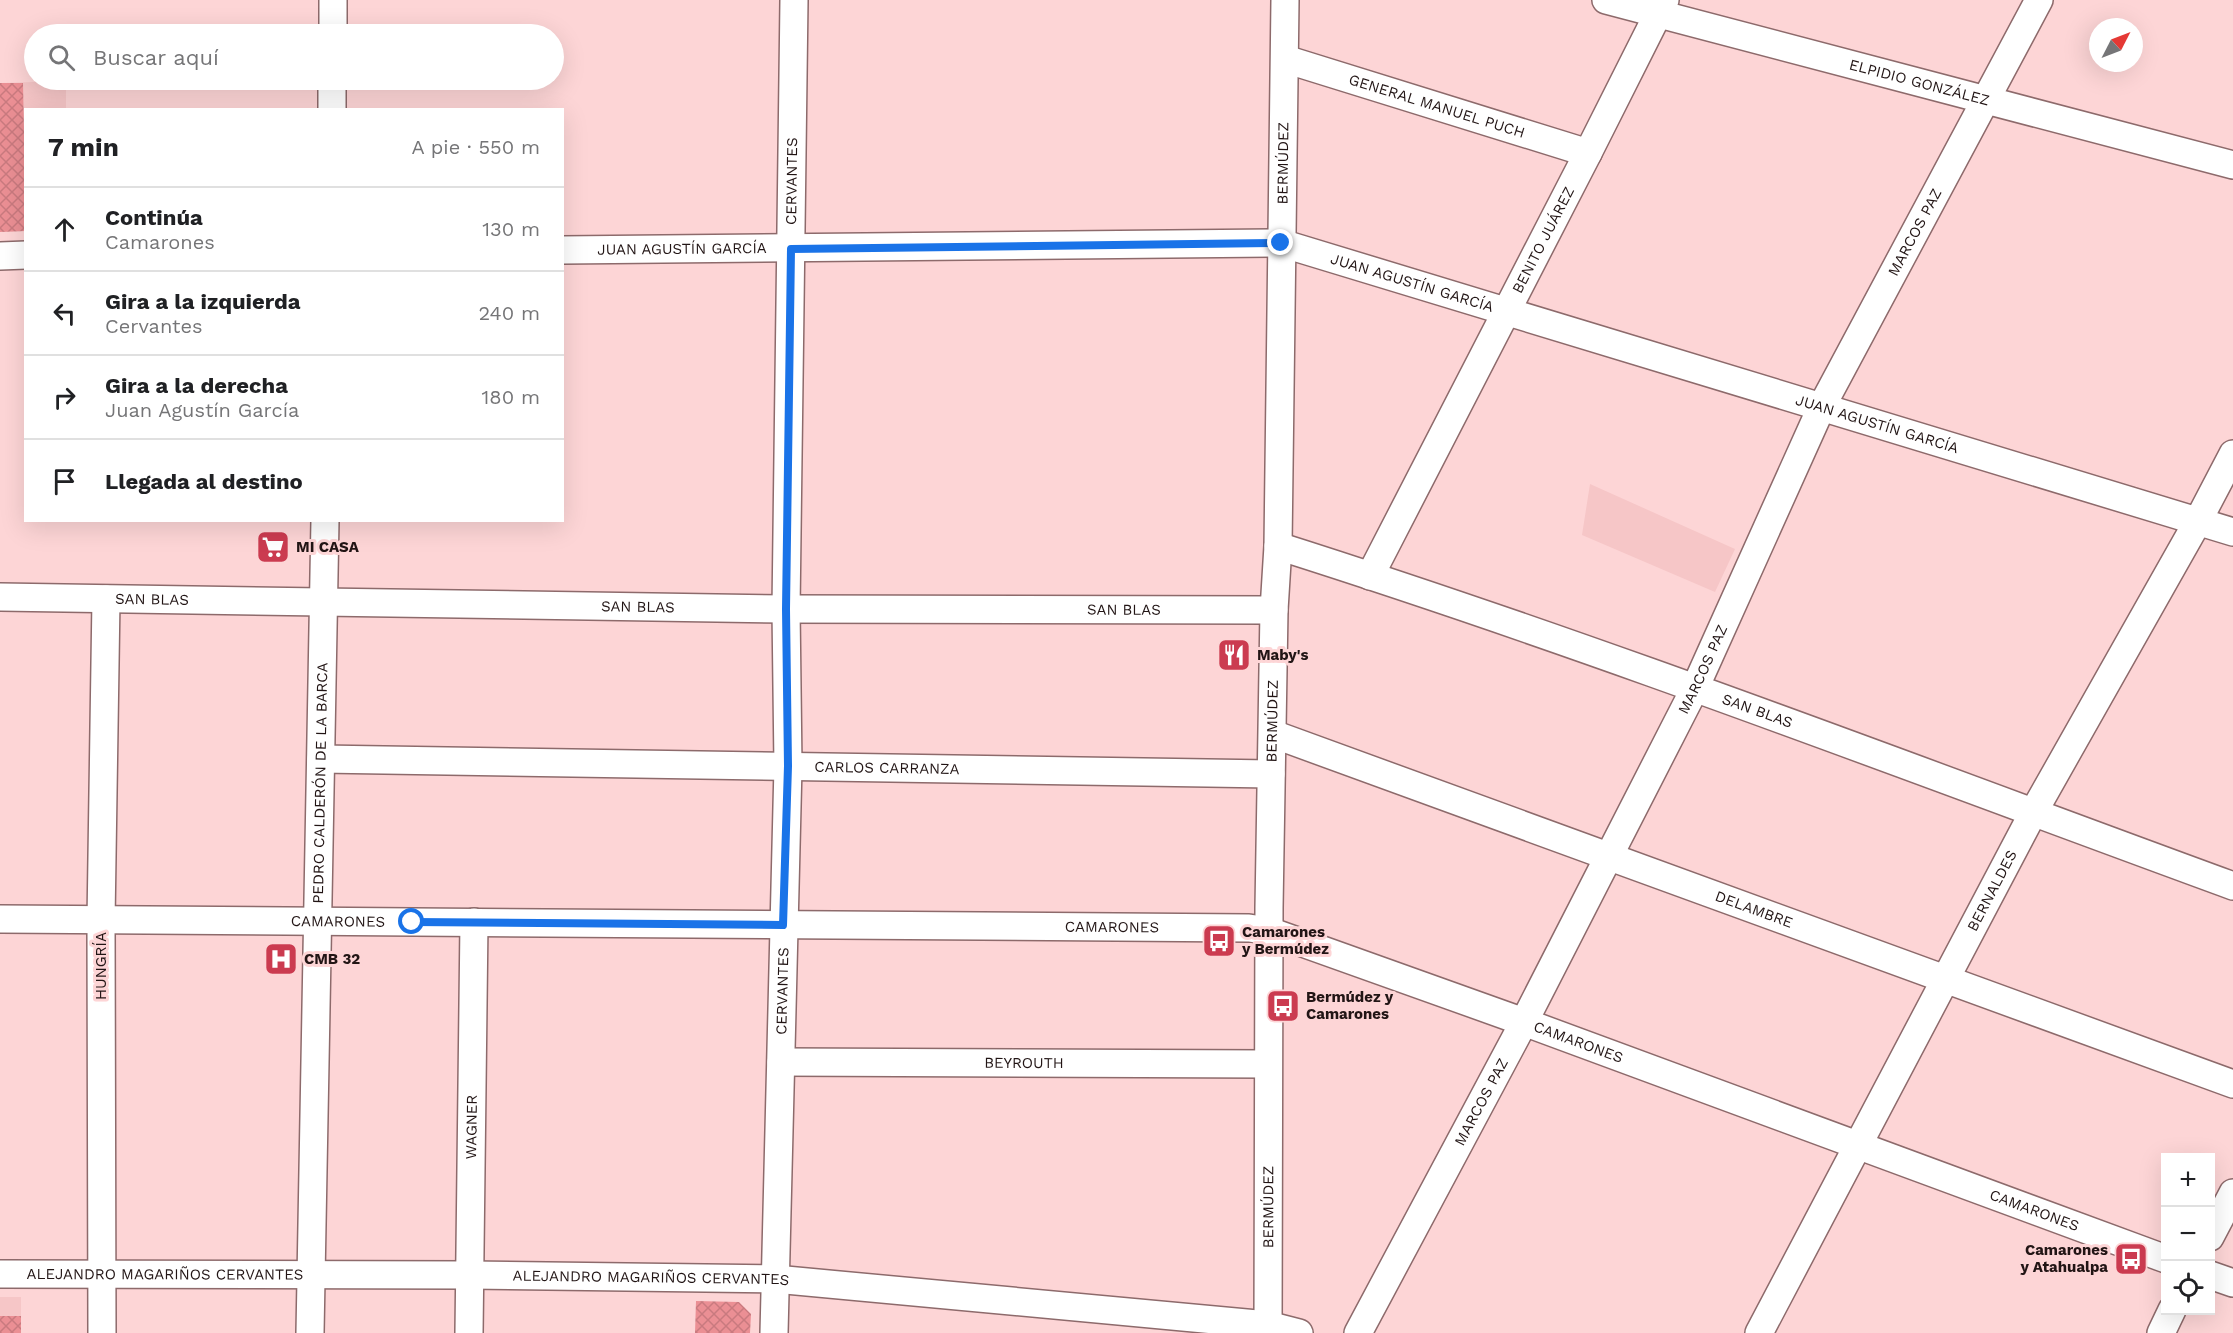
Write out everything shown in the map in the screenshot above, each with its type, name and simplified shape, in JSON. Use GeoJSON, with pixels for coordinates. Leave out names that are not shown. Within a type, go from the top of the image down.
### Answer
{"type":"FeatureCollection","features":[{"type":"Feature","properties":{"kind":"street"},"geometry":{"type":"LineString","coordinates":[[333,0],[333,24]]}},
{"type":"Feature","properties":{"kind":"street","name":"CERVANTES"},"geometry":{"type":"LineString","coordinates":[[774,1333],[788,766],[786,609],[794,0]]}},
{"type":"Feature","properties":{"kind":"street","name":"BERMÚDEZ"},"geometry":{"type":"LineString","coordinates":[[1268,1329],[1271,774],[1274,610],[1278,546],[1285,0]]}},
{"type":"Feature","properties":{"kind":"street","name":"ELPIDIO GONZÁLEZ"},"geometry":{"type":"LineString","coordinates":[[1606,0],[1661,7],[1985,99],[2233,165]]}},
{"type":"Feature","properties":{"kind":"street","name":"MARCOS PAZ"},"geometry":{"type":"LineString","coordinates":[[1358,1333],[1524,1022],[1695,688],[1822,406],[2039,0]]}},
{"type":"Feature","properties":{"kind":"street","name":"BENITO JUÁREZ"},"geometry":{"type":"LineString","coordinates":[[1370,576],[1661,7]]}},
{"type":"Feature","properties":{"kind":"street","name":"GENERAL MANUEL PUCH"},"geometry":{"type":"LineString","coordinates":[[1285,59],[1588,153]]}},
{"type":"Feature","properties":{"kind":"street"},"geometry":{"type":"LineString","coordinates":[[332,90],[332,108]]}},
{"type":"Feature","properties":{"kind":"street","name":"JUAN AGUSTÍN GARCÍA"},"geometry":{"type":"LineString","coordinates":[[564,250],[1281,243],[2233,532]]}},
{"type":"Feature","properties":{"kind":"street"},"geometry":{"type":"LineString","coordinates":[[0,256],[24,255]]}},
{"type":"Feature","properties":{"kind":"street","name":"BERNALDES"},"geometry":{"type":"LineString","coordinates":[[1759,1333],[2032,813],[2198,521],[2233,454]]}},
{"type":"Feature","properties":{"kind":"street","name":"PEDRO CALDERÓN DE LA BARCA"},"geometry":{"type":"LineString","coordinates":[[310,1333],[325,522]]}},
{"type":"Feature","properties":{"kind":"street","name":"SAN BLAS"},"geometry":{"type":"LineString","coordinates":[[1278,546],[1695,688],[2233,886]]}},
{"type":"Feature","properties":{"kind":"street","name":"SAN BLAS"},"geometry":{"type":"LineString","coordinates":[[0,597],[786,609],[1274,610]]}},
{"type":"Feature","properties":{"kind":"street","name":"HUNGRÍA"},"geometry":{"type":"LineString","coordinates":[[102,1333],[101,921],[106,599]]}},
{"type":"Feature","properties":{"kind":"street","name":"DELAMBRE"},"geometry":{"type":"LineString","coordinates":[[1273,734],[2233,1084]]}},
{"type":"Feature","properties":{"kind":"street","name":"CARLOS CARRANZA"},"geometry":{"type":"LineString","coordinates":[[321,759],[1271,774]]}},
{"type":"Feature","properties":{"kind":"street","name":"CAMARONES"},"geometry":{"type":"LineString","coordinates":[[0,919],[1250,928],[1269,931],[1524,1022],[2161,1256]]}},
{"type":"Feature","properties":{"kind":"street","name":"WAGNER"},"geometry":{"type":"LineString","coordinates":[[469,1333],[474,922]]}},
{"type":"Feature","properties":{"kind":"street","name":"BEYROUTH"},"geometry":{"type":"LineString","coordinates":[[781,1062],[1268,1064]]}},
{"type":"Feature","properties":{"kind":"street"},"geometry":{"type":"LineString","coordinates":[[2215,1229],[2233,1193]]}},
{"type":"Feature","properties":{"kind":"street","name":"ALEJANDRO MAGARIÑOS CERVANTES"},"geometry":{"type":"LineString","coordinates":[[0,1274],[470,1275],[775,1279],[1299,1333]]}},
{"type":"Feature","properties":{"kind":"street"},"geometry":{"type":"LineString","coordinates":[[2215,1276],[2233,1283]]}},
{"type":"Feature","properties":{"kind":"street"},"geometry":{"type":"LineString","coordinates":[[2161,1333],[2170,1315]]}},
{"type":"Feature","properties":{"kind":"shaded area"},"geometry":{"type":"Polygon","coordinates":[[[24,82],[24,90],[66,90],[66,108],[24,108],[24,231],[0,232],[0,83],[24,82]]]}},
{"type":"Feature","properties":{"kind":"shaded area"},"geometry":{"type":"Polygon","coordinates":[[[1590,484],[1735,549],[1715,592],[1582,535],[1590,484]]]}},
{"type":"Feature","properties":{"kind":"shaded area"},"geometry":{"type":"Polygon","coordinates":[[[0,1297],[21,1297],[21,1333],[0,1333],[0,1297]]]}},
{"type":"Feature","properties":{"kind":"building"},"geometry":{"type":"Polygon","coordinates":[[[0,83],[23,83],[24,231],[0,232],[0,83]]]}},
{"type":"Feature","properties":{"kind":"building"},"geometry":{"type":"Polygon","coordinates":[[[696,1301],[739,1302],[751,1314],[750,1333],[695,1333],[696,1301]]]}},
{"type":"Feature","properties":{"kind":"building"},"geometry":{"type":"Polygon","coordinates":[[[0,1316],[21,1316],[21,1333],[0,1333],[0,1316]]]}},
{"type":"Feature","properties":{"kind":"place","name":"MI CASA"},"geometry":{"type":"Point","coordinates":[273,547]}},
{"type":"Feature","properties":{"kind":"place","name":"Maby's"},"geometry":{"type":"Point","coordinates":[1234,655]}},
{"type":"Feature","properties":{"kind":"place","name":"Camarones y Bermúdez"},"geometry":{"type":"Point","coordinates":[1219,941]}},
{"type":"Feature","properties":{"kind":"place","name":"CMB 32"},"geometry":{"type":"Point","coordinates":[281,959]}},
{"type":"Feature","properties":{"kind":"place","name":"Bermúdez y Camarones"},"geometry":{"type":"Point","coordinates":[1283,1006]}},
{"type":"Feature","properties":{"kind":"place","name":"Camarones y Atahualpa"},"geometry":{"type":"Point","coordinates":[2131,1259]}},
{"type":"Feature","properties":{"kind":"route"},"geometry":{"type":"LineString","coordinates":[[412,922],[783,925],[788,766],[786,609],[791,249],[1281,243]]}}]}
